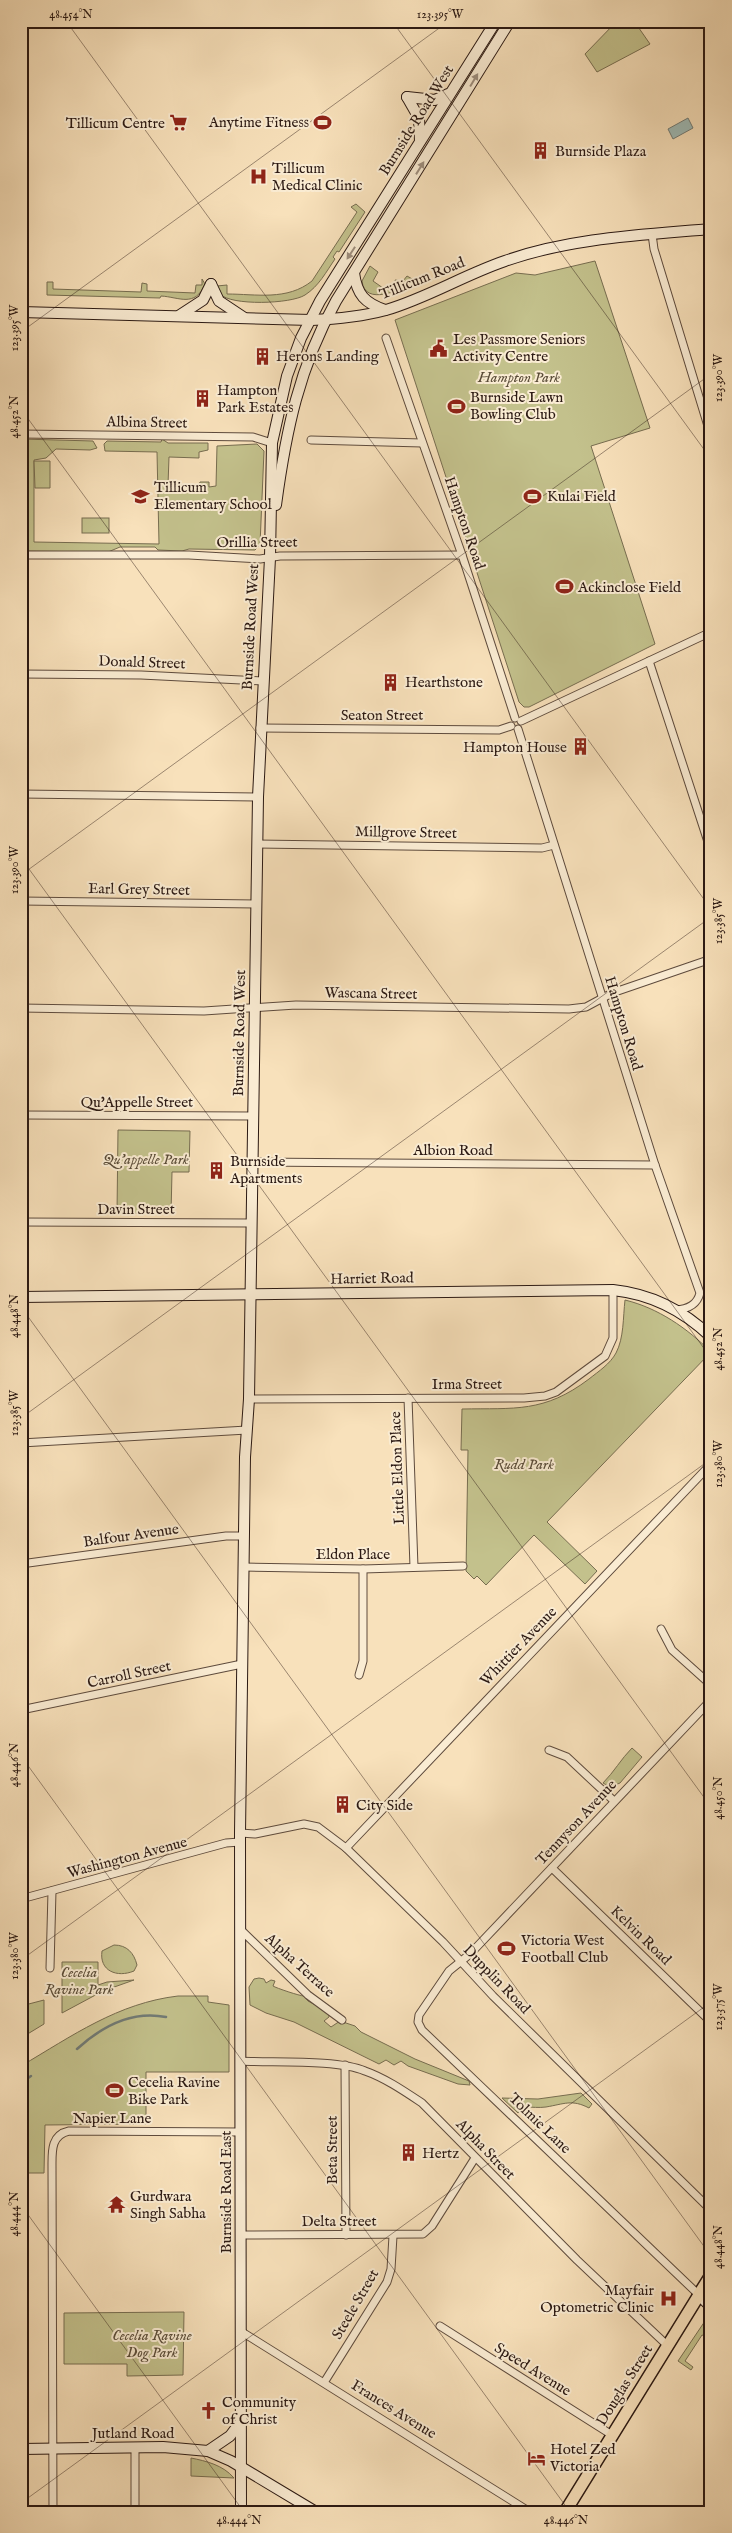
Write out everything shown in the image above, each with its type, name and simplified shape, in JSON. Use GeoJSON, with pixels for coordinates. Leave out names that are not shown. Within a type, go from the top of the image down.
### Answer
{"type":"FeatureCollection","features":[{"type":"Feature","properties":{"kind":"highway","name":"Douglas Street"},"geometry":{"type":"LineString","coordinates":[[699,2295],[711,2276]]}},
{"type":"Feature","properties":{"kind":"main road","name":"Burnside Road West"},"geometry":{"type":"LineString","coordinates":[[243,1568],[246,1430],[249,1399],[250,1224],[258,797],[262,681],[270,558],[272,443],[287,376],[311,320],[496,21]]}},
{"type":"Feature","properties":{"kind":"main road"},"geometry":{"type":"LineString","coordinates":[[270,558],[284,442],[304,370],[326,319],[510,21]]}},
{"type":"Feature","properties":{"kind":"main road"},"geometry":{"type":"LineString","coordinates":[[420,142],[419,118],[407,97],[435,100],[451,92]]}},
{"type":"Feature","properties":{"kind":"main road","name":"Tillicum Road"},"geometry":{"type":"LineString","coordinates":[[21,312],[311,320],[346,319],[386,310],[506,260],[561,247],[652,234],[711,229]]}},
{"type":"Feature","properties":{"kind":"main road"},"geometry":{"type":"LineString","coordinates":[[354,274],[360,296],[371,305],[386,310]]}},
{"type":"Feature","properties":{"kind":"main road"},"geometry":{"type":"LineString","coordinates":[[180,316],[203,300],[211,284],[220,301],[244,317]]}},
{"type":"Feature","properties":{"kind":"main road","name":"Harriet Road"},"geometry":{"type":"LineString","coordinates":[[21,1297],[613,1290],[646,1296],[676,1310],[709,1330]]}},
{"type":"Feature","properties":{"kind":"main road","name":"Burnside Road East"},"geometry":{"type":"LineString","coordinates":[[241,2512],[240,1838],[243,1568]]}},
{"type":"Feature","properties":{"kind":"main road"},"geometry":{"type":"LineString","coordinates":[[699,2295],[711,2308]]}},
{"type":"Feature","properties":{"kind":"main road","name":"Douglas Street"},"geometry":{"type":"LineString","coordinates":[[565,2512],[699,2295]]}},
{"type":"Feature","properties":{"kind":"main road"},"geometry":{"type":"LineString","coordinates":[[208,2451],[230,2436],[242,2420]]}},
{"type":"Feature","properties":{"kind":"main road","name":"Jutland Road"},"geometry":{"type":"LineString","coordinates":[[21,2449],[135,2447],[208,2451],[316,2512]]}},
{"type":"Feature","properties":{"kind":"street"},"geometry":{"type":"LineString","coordinates":[[652,234],[711,436]]}},
{"type":"Feature","properties":{"kind":"street","name":"Hampton Road"},"geometry":{"type":"LineString","coordinates":[[386,338],[518,720]]}},
{"type":"Feature","properties":{"kind":"street","name":"Albina Street"},"geometry":{"type":"LineString","coordinates":[[21,434],[253,437],[272,443]]}},
{"type":"Feature","properties":{"kind":"street"},"geometry":{"type":"LineString","coordinates":[[311,440],[422,443]]}},
{"type":"Feature","properties":{"kind":"street","name":"Orillia Street"},"geometry":{"type":"LineString","coordinates":[[21,554],[180,555],[270,558],[462,555]]}},
{"type":"Feature","properties":{"kind":"street"},"geometry":{"type":"LineString","coordinates":[[511,728],[521,726],[518,720],[711,632]]}},
{"type":"Feature","properties":{"kind":"street"},"geometry":{"type":"LineString","coordinates":[[648,661],[711,851]]}},
{"type":"Feature","properties":{"kind":"street","name":"Donald Street"},"geometry":{"type":"LineString","coordinates":[[21,674],[141,675],[262,681]]}},
{"type":"Feature","properties":{"kind":"street","name":"Seaton Street"},"geometry":{"type":"LineString","coordinates":[[260,728],[511,728]]}},
{"type":"Feature","properties":{"kind":"street","name":"Hampton Road"},"geometry":{"type":"LineString","coordinates":[[511,728],[554,844],[655,1165],[700,1293],[698,1299],[691,1306],[676,1310]]}},
{"type":"Feature","properties":{"kind":"street"},"geometry":{"type":"LineString","coordinates":[[21,794],[258,797]]}},
{"type":"Feature","properties":{"kind":"street","name":"Millgrove Street"},"geometry":{"type":"LineString","coordinates":[[257,844],[542,848],[554,844]]}},
{"type":"Feature","properties":{"kind":"street","name":"Earl Grey Street"},"geometry":{"type":"LineString","coordinates":[[21,901],[256,904]]}},
{"type":"Feature","properties":{"kind":"street","name":"Wascana Street"},"geometry":{"type":"LineString","coordinates":[[21,1008],[204,1011],[296,1005],[570,1009],[586,1007],[612,993],[711,959]]}},
{"type":"Feature","properties":{"kind":"street","name":"Qu'Appelle Street"},"geometry":{"type":"LineString","coordinates":[[21,1115],[252,1116]]}},
{"type":"Feature","properties":{"kind":"street","name":"Albion Road"},"geometry":{"type":"LineString","coordinates":[[252,1162],[655,1165]]}},
{"type":"Feature","properties":{"kind":"street","name":"Davin Street"},"geometry":{"type":"LineString","coordinates":[[21,1222],[250,1224]]}},
{"type":"Feature","properties":{"kind":"street","name":"Irma Street"},"geometry":{"type":"LineString","coordinates":[[249,1399],[524,1398],[556,1392],[601,1359],[610,1349],[613,1338],[613,1290]]}},
{"type":"Feature","properties":{"kind":"street","name":"Little Eldon Place"},"geometry":{"type":"LineString","coordinates":[[408,1398],[414,1567]]}},
{"type":"Feature","properties":{"kind":"street"},"geometry":{"type":"LineString","coordinates":[[21,1443],[246,1430]]}},
{"type":"Feature","properties":{"kind":"street","name":"Whittier Avenue"},"geometry":{"type":"LineString","coordinates":[[346,1848],[711,1464]]}},
{"type":"Feature","properties":{"kind":"street","name":"Balfour Avenue"},"geometry":{"type":"LineString","coordinates":[[21,1564],[226,1536],[244,1536]]}},
{"type":"Feature","properties":{"kind":"street","name":"Eldon Place"},"geometry":{"type":"LineString","coordinates":[[243,1568],[363,1569],[463,1566]]}},
{"type":"Feature","properties":{"kind":"street"},"geometry":{"type":"LineString","coordinates":[[359,1675],[363,1661],[363,1569]]}},
{"type":"Feature","properties":{"kind":"street"},"geometry":{"type":"LineString","coordinates":[[661,1629],[672,1650],[711,1685]]}},
{"type":"Feature","properties":{"kind":"street","name":"Carroll Street"},"geometry":{"type":"LineString","coordinates":[[21,1710],[242,1664]]}},
{"type":"Feature","properties":{"kind":"street","name":"Tennyson Avenue"},"geometry":{"type":"LineString","coordinates":[[460,1962],[711,1700]]}},
{"type":"Feature","properties":{"kind":"street"},"geometry":{"type":"LineString","coordinates":[[549,1750],[567,1757],[614,1801]]}},
{"type":"Feature","properties":{"kind":"street","name":"Dupplin Road"},"geometry":{"type":"LineString","coordinates":[[240,1838],[304,1824],[318,1827],[346,1848],[493,1996],[711,2210]]}},
{"type":"Feature","properties":{"kind":"street","name":"Washington Avenue"},"geometry":{"type":"LineString","coordinates":[[21,1899],[240,1838]]}},
{"type":"Feature","properties":{"kind":"street","name":"Kelvin Road"},"geometry":{"type":"LineString","coordinates":[[552,1868],[711,2022]]}},
{"type":"Feature","properties":{"kind":"street"},"geometry":{"type":"LineString","coordinates":[[50,1968],[52,1891]]}},
{"type":"Feature","properties":{"kind":"street","name":"Alpha Terrace"},"geometry":{"type":"LineString","coordinates":[[240,1929],[308,1995],[342,2020]]}},
{"type":"Feature","properties":{"kind":"street","name":"Tolmie Lane"},"geometry":{"type":"LineString","coordinates":[[460,1962],[446,1974],[419,2014],[418,2022],[422,2030],[699,2295]]}},
{"type":"Feature","properties":{"kind":"street","name":"Alpha Street"},"geometry":{"type":"LineString","coordinates":[[240,2062],[345,2065],[365,2070],[422,2103],[577,2260],[668,2346]]}},
{"type":"Feature","properties":{"kind":"street","name":"Beta Street"},"geometry":{"type":"LineString","coordinates":[[345,2065],[346,2235]]}},
{"type":"Feature","properties":{"kind":"street","name":"Napier Lane"},"geometry":{"type":"LineString","coordinates":[[53,2449],[52,2148],[59,2135],[69,2131],[241,2132]]}},
{"type":"Feature","properties":{"kind":"street","name":"Delta Street"},"geometry":{"type":"LineString","coordinates":[[241,2235],[393,2236],[423,2234],[432,2226],[475,2158]]}},
{"type":"Feature","properties":{"kind":"street","name":"Steele Street"},"geometry":{"type":"LineString","coordinates":[[325,2381],[387,2282],[391,2269],[393,2236]]}},
{"type":"Feature","properties":{"kind":"street","name":"Speed Avenue"},"geometry":{"type":"LineString","coordinates":[[440,2326],[612,2435]]}},
{"type":"Feature","properties":{"kind":"street","name":"Frances Avenue"},"geometry":{"type":"LineString","coordinates":[[242,2332],[325,2381],[530,2512]]}},
{"type":"Feature","properties":{"kind":"street"},"geometry":{"type":"LineString","coordinates":[[135,2447],[135,2512]]}},
{"type":"Feature","properties":{"kind":"street"},"geometry":{"type":"LineString","coordinates":[[53,2449],[53,2512]]}},
{"type":"Feature","properties":{"kind":"green space"},"geometry":{"type":"Polygon","coordinates":[[[617,21],[634,21],[650,44],[597,72],[585,54],[617,21]]]}},
{"type":"Feature","properties":{"kind":"green space"},"geometry":{"type":"Polygon","coordinates":[[[356,204],[365,212],[339,252],[337,251],[333,257],[335,259],[322,278],[305,295],[275,302],[248,302],[226,298],[220,294],[217,286],[227,285],[227,294],[282,294],[302,287],[312,281],[357,212],[351,207],[356,204]]]}},
{"type":"Feature","properties":{"kind":"green space","name":"Hampton Park"},"geometry":{"type":"Polygon","coordinates":[[[595,261],[650,428],[591,446],[655,644],[529,707],[524,707],[519,702],[395,320],[516,273],[535,275],[595,261]]]}},
{"type":"Feature","properties":{"kind":"green space"},"geometry":{"type":"Polygon","coordinates":[[[370,266],[378,272],[373,281],[383,288],[396,284],[395,280],[403,281],[407,276],[414,280],[415,284],[384,294],[376,295],[369,293],[362,281],[370,266]]]}},
{"type":"Feature","properties":{"kind":"green space"},"geometry":{"type":"Polygon","coordinates":[[[202,279],[205,284],[201,291],[191,299],[161,296],[160,298],[47,295],[47,282],[53,282],[53,289],[141,292],[142,283],[147,284],[147,291],[195,293],[196,285],[202,285],[202,279]]]}},
{"type":"Feature","properties":{"kind":"green space"},"geometry":{"type":"Polygon","coordinates":[[[21,439],[93,441],[97,448],[90,450],[56,449],[46,458],[34,460],[34,542],[159,544],[157,452],[105,451],[104,444],[107,441],[161,442],[162,439],[168,443],[208,443],[208,450],[199,452],[199,458],[169,457],[168,485],[199,485],[200,482],[209,482],[209,487],[216,486],[217,446],[257,444],[264,451],[260,545],[255,550],[189,549],[182,551],[158,550],[155,547],[120,547],[108,552],[21,551],[21,439]]]}},
{"type":"Feature","properties":{"kind":"green space"},"geometry":{"type":"Polygon","coordinates":[[[34,461],[50,461],[50,488],[35,488],[34,461]]]}},
{"type":"Feature","properties":{"kind":"green space"},"geometry":{"type":"Polygon","coordinates":[[[82,518],[109,518],[109,533],[82,533],[82,518]]]}},
{"type":"Feature","properties":{"kind":"green space","name":"Qu'appelle Park"},"geometry":{"type":"Polygon","coordinates":[[[118,1130],[190,1131],[189,1172],[172,1172],[171,1214],[117,1213],[118,1130]]]}},
{"type":"Feature","properties":{"kind":"green space","name":"Rudd Park"},"geometry":{"type":"Polygon","coordinates":[[[625,1300],[649,1308],[671,1320],[711,1352],[547,1522],[597,1571],[585,1584],[534,1535],[486,1585],[477,1576],[474,1579],[466,1571],[468,1450],[461,1450],[462,1409],[498,1409],[528,1406],[558,1398],[573,1390],[611,1361],[616,1353],[622,1334],[625,1300]]]}},
{"type":"Feature","properties":{"kind":"green space"},"geometry":{"type":"Polygon","coordinates":[[[632,1748],[642,1757],[620,1783],[610,1787],[603,1783],[624,1757],[632,1748]]]}},
{"type":"Feature","properties":{"kind":"green space"},"geometry":{"type":"Polygon","coordinates":[[[114,1945],[123,1946],[132,1953],[137,1965],[134,1971],[121,1974],[106,1968],[103,1964],[102,1951],[114,1945]]]}},
{"type":"Feature","properties":{"kind":"green space","name":"Cecelia Ravine Park"},"geometry":{"type":"Polygon","coordinates":[[[62,1962],[98,1962],[98,1985],[107,1982],[134,1980],[103,1991],[62,2013],[62,1962]]]}},
{"type":"Feature","properties":{"kind":"green space"},"geometry":{"type":"Polygon","coordinates":[[[254,1979],[264,1979],[266,1983],[271,1980],[275,1981],[273,1986],[304,1996],[308,2001],[329,2012],[329,2017],[324,2021],[331,2027],[340,2021],[355,2026],[361,2032],[415,2059],[469,2081],[470,2085],[458,2084],[408,2066],[401,2061],[394,2065],[386,2060],[379,2064],[294,2022],[266,2013],[250,2005],[249,1987],[254,1979]]]}},
{"type":"Feature","properties":{"kind":"green space","name":"Cecelia Ravine Park"},"geometry":{"type":"Polygon","coordinates":[[[178,1996],[208,1996],[208,2002],[229,2005],[229,2072],[146,2072],[146,2124],[45,2125],[44,2173],[21,2173],[21,2066],[115,2013],[156,2000],[178,1996]]]}},
{"type":"Feature","properties":{"kind":"green space","name":"Cecelia Ravine Park"},"geometry":{"type":"Polygon","coordinates":[[[44,2000],[44,2024],[21,2038],[21,2006],[44,2000]]]}},
{"type":"Feature","properties":{"kind":"green space"},"geometry":{"type":"Polygon","coordinates":[[[581,2093],[592,2104],[589,2108],[583,2105],[568,2103],[543,2107],[525,2107],[518,2113],[502,2098],[538,2099],[581,2093]]]}},
{"type":"Feature","properties":{"kind":"green space","name":"Cecelia Ravine Dog Park"},"geometry":{"type":"Polygon","coordinates":[[[184,2312],[183,2375],[127,2376],[127,2364],[64,2364],[64,2313],[184,2312]]]}},
{"type":"Feature","properties":{"kind":"green space"},"geometry":{"type":"Polygon","coordinates":[[[705,2321],[711,2323],[711,2331],[705,2336],[702,2335],[685,2361],[693,2367],[691,2370],[678,2361],[705,2321]]]}},
{"type":"Feature","properties":{"kind":"green space"},"geometry":{"type":"Polygon","coordinates":[[[191,2458],[220,2467],[234,2478],[191,2476],[191,2458]]]}},
{"type":"Feature","properties":{"kind":"water"},"geometry":{"type":"Polygon","coordinates":[[[688,118],[693,128],[673,139],[668,129],[688,118]]]}},
{"type":"Feature","properties":{"kind":"waterway"},"geometry":{"type":"LineString","coordinates":[[77,2049],[106,2027],[117,2022],[141,2016],[166,2017]]}},
{"type":"Feature","properties":{"kind":"waterway"},"geometry":{"type":"LineString","coordinates":[[21,2083],[31,2076]]}},
{"type":"Feature","properties":{"kind":"place","name":"Anytime Fitness"},"geometry":{"type":"Point","coordinates":[323,122]}},
{"type":"Feature","properties":{"kind":"place","name":"Tillicum Centre"},"geometry":{"type":"Point","coordinates":[179,123]}},
{"type":"Feature","properties":{"kind":"place","name":"Burnside Plaza"},"geometry":{"type":"Point","coordinates":[541,151]}},
{"type":"Feature","properties":{"kind":"place","name":"Tillicum Medical Clinic"},"geometry":{"type":"Point","coordinates":[258,177]}},
{"type":"Feature","properties":{"kind":"place","name":"Les Passmore Seniors Activity Centre"},"geometry":{"type":"Point","coordinates":[439,348]}},
{"type":"Feature","properties":{"kind":"place","name":"Herons Landing"},"geometry":{"type":"Point","coordinates":[262,356]}},
{"type":"Feature","properties":{"kind":"place","name":"Hampton Park Estates"},"geometry":{"type":"Point","coordinates":[203,399]}},
{"type":"Feature","properties":{"kind":"place","name":"Burnside Lawn Bowling Club"},"geometry":{"type":"Point","coordinates":[456,406]}},
{"type":"Feature","properties":{"kind":"place","name":"Tillicum Elementary School"},"geometry":{"type":"Point","coordinates":[140,496]}},
{"type":"Feature","properties":{"kind":"place","name":"Kulai Field"},"geometry":{"type":"Point","coordinates":[533,496]}},
{"type":"Feature","properties":{"kind":"place","name":"Ackinclose Field"},"geometry":{"type":"Point","coordinates":[564,587]}},
{"type":"Feature","properties":{"kind":"place","name":"Hearthstone"},"geometry":{"type":"Point","coordinates":[391,682]}},
{"type":"Feature","properties":{"kind":"place","name":"Hampton House"},"geometry":{"type":"Point","coordinates":[581,747]}},
{"type":"Feature","properties":{"kind":"place","name":"Burnside Apartments"},"geometry":{"type":"Point","coordinates":[216,1170]}},
{"type":"Feature","properties":{"kind":"place","name":"City Side"},"geometry":{"type":"Point","coordinates":[342,1805]}},
{"type":"Feature","properties":{"kind":"place","name":"Victoria West Football Club"},"geometry":{"type":"Point","coordinates":[507,1949]}},
{"type":"Feature","properties":{"kind":"place","name":"Cecelia Ravine Bike Park"},"geometry":{"type":"Point","coordinates":[114,2091]}},
{"type":"Feature","properties":{"kind":"place","name":"Hertz"},"geometry":{"type":"Point","coordinates":[408,2153]}},
{"type":"Feature","properties":{"kind":"place","name":"Gurdwara Singh Sabha"},"geometry":{"type":"Point","coordinates":[116,2205]}},
{"type":"Feature","properties":{"kind":"place","name":"Mayfair Optometric Clinic"},"geometry":{"type":"Point","coordinates":[668,2299]}},
{"type":"Feature","properties":{"kind":"place","name":"Community of Christ"},"geometry":{"type":"Point","coordinates":[208,2411]}},
{"type":"Feature","properties":{"kind":"place","name":"Hotel Zed Victoria"},"geometry":{"type":"Point","coordinates":[536,2458]}}]}
